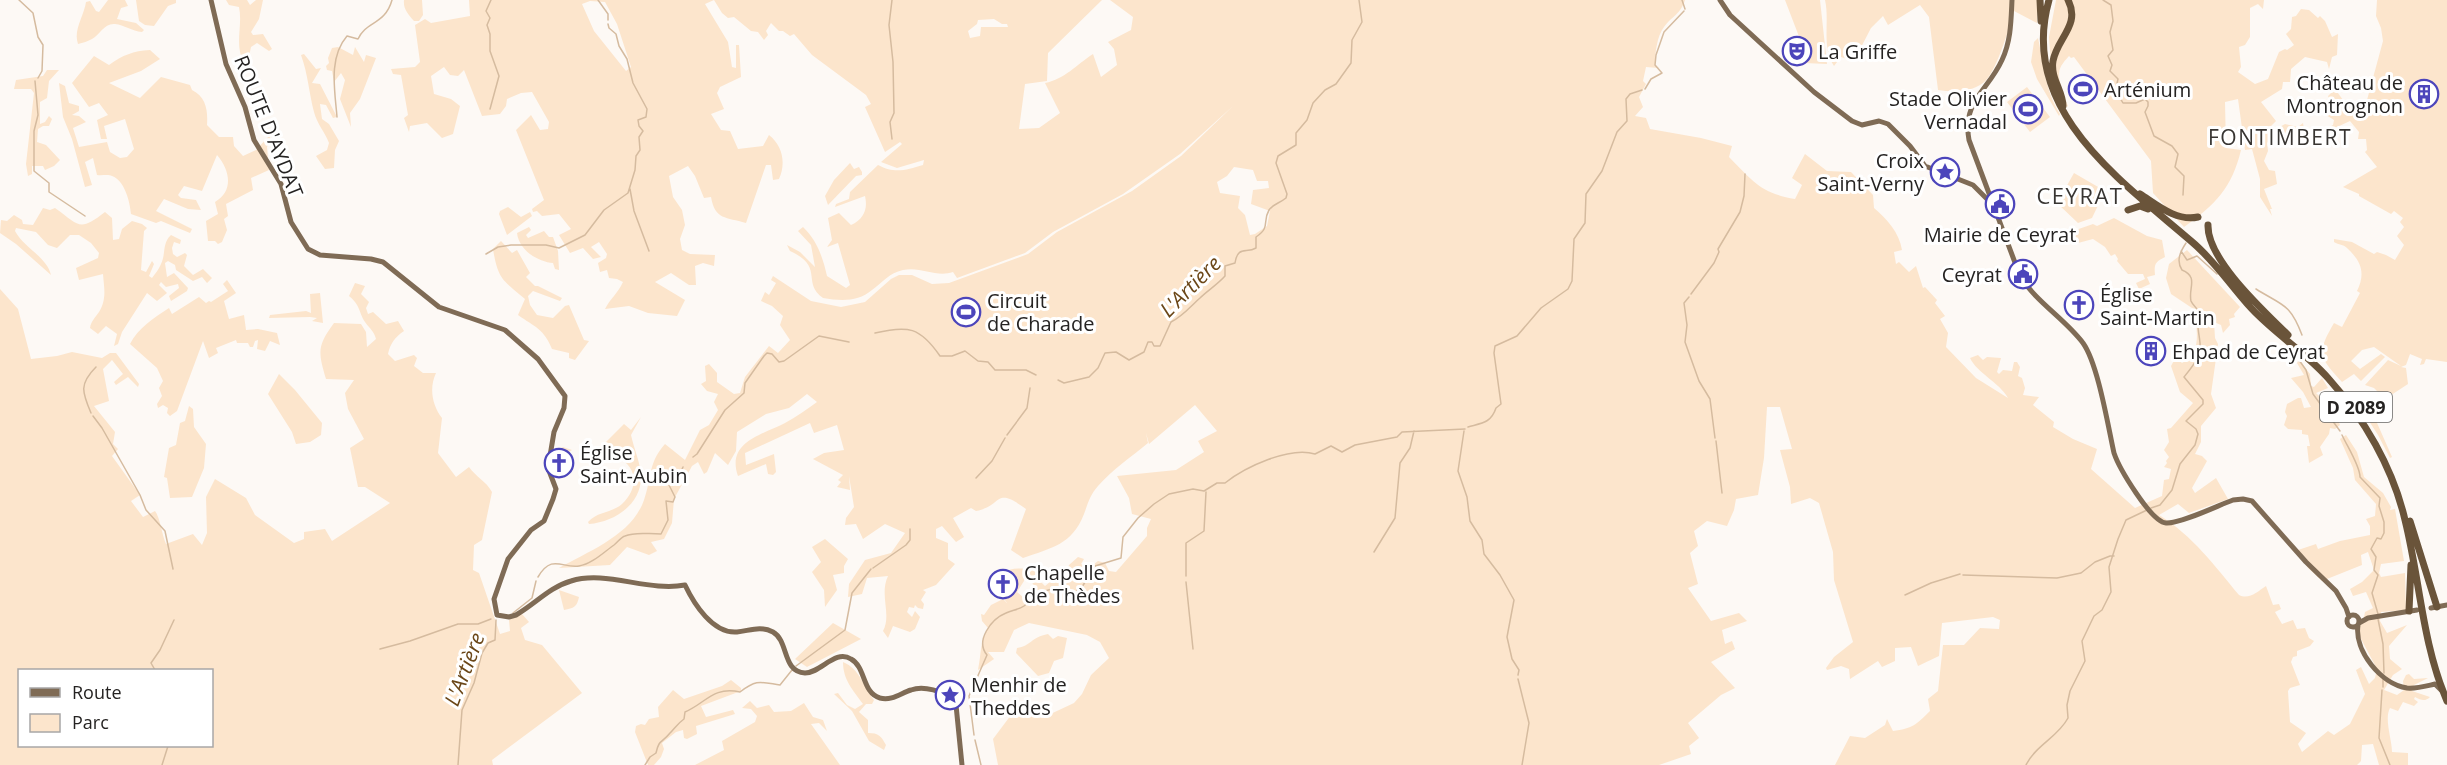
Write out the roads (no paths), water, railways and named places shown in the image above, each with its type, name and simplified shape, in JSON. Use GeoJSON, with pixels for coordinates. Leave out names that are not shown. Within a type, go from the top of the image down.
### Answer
{"type":"FeatureCollection","features":[{"type":"Feature","properties":{"kind":"highway"},"geometry":{"type":"LineString","coordinates":[[2040,0],[2043,54]]}},
{"type":"Feature","properties":{"kind":"highway","name":"D 2089"},"geometry":{"type":"LineString","coordinates":[[2051,0],[2044,19],[2043,54],[2052,91],[2066,117],[2118,177],[2208,257],[2252,309],[2303,353],[2343,395],[2376,446],[2406,516],[2428,643],[2447,702]]}},
{"type":"Feature","properties":{"kind":"highway","name":"D 2089"},"geometry":{"type":"LineString","coordinates":[[2051,0],[2046,34],[2047,55],[2051,78],[2063,106],[2090,142],[2140,194],[2211,255],[2254,307],[2292,339],[2330,376],[2356,408],[2390,467],[2406,516],[2431,642],[2447,692]]}},
{"type":"Feature","properties":{"kind":"highway"},"geometry":{"type":"LineString","coordinates":[[2063,106],[2054,81],[2053,62],[2057,48],[2072,24],[2073,14],[2068,0]]}},
{"type":"Feature","properties":{"kind":"highway"},"geometry":{"type":"LineString","coordinates":[[2066,117],[2065,120],[2088,151]]}},
{"type":"Feature","properties":{"kind":"highway"},"geometry":{"type":"LineString","coordinates":[[2140,194],[2168,212],[2198,217]]}},
{"type":"Feature","properties":{"kind":"highway"},"geometry":{"type":"LineString","coordinates":[[2132,199],[2169,224]]}},
{"type":"Feature","properties":{"kind":"highway"},"geometry":{"type":"LineString","coordinates":[[2128,210],[2140,206]]}},
{"type":"Feature","properties":{"kind":"highway"},"geometry":{"type":"LineString","coordinates":[[2208,225],[2214,248],[2242,288],[2292,339]]}},
{"type":"Feature","properties":{"kind":"highway"},"geometry":{"type":"LineString","coordinates":[[2406,516],[2434,607]]}},
{"type":"Feature","properties":{"kind":"highway"},"geometry":{"type":"LineString","coordinates":[[2406,516],[2413,611]]}},
{"type":"Feature","properties":{"kind":"main road","name":"ROUTE D'AYDAT"},"geometry":{"type":"LineString","coordinates":[[211,0],[226,64],[245,107],[254,140],[283,189],[293,227],[308,249],[315,254],[383,262],[435,305],[500,327],[532,352],[545,366],[566,399],[554,432],[548,468],[555,487],[544,521],[531,530],[513,551],[501,574],[494,599],[494,609],[497,615],[509,617],[516,615],[558,586],[578,579],[603,579],[664,588],[685,585],[699,608],[721,629],[734,632],[759,628],[773,632],[781,640],[790,665],[798,671],[813,671],[836,658],[846,657],[854,661],[869,690],[880,698],[890,699],[918,688],[947,695],[953,694],[962,765]]}},
{"type":"Feature","properties":{"kind":"main road"},"geometry":{"type":"LineString","coordinates":[[1720,0],[1730,15],[1814,92],[1856,124],[1865,125],[1879,121],[1888,124],[1910,146],[1925,166],[1973,185],[1989,202],[1992,202]]}},
{"type":"Feature","properties":{"kind":"main road"},"geometry":{"type":"LineString","coordinates":[[2012,0],[2011,34],[2002,60],[1975,100],[1968,116],[1969,140],[2013,259],[2024,282],[2079,338],[2089,355],[2115,458],[2154,517],[2162,522],[2170,524],[2233,500],[2252,501],[2306,562],[2336,591],[2355,619],[2359,639]]}},
{"type":"Feature","properties":{"kind":"main road"},"geometry":{"type":"LineString","coordinates":[[2434,607],[2447,605]]}},
{"type":"Feature","properties":{"kind":"main road"},"geometry":{"type":"LineString","coordinates":[[2413,611],[2347,621],[2370,662],[2388,681],[2409,688],[2438,685],[2447,702]]}},
{"type":"Feature","properties":{"kind":"main road"},"geometry":{"type":"LineString","coordinates":[[2352,627],[2355,619]]}},
{"type":"Feature","properties":{"kind":"main road"},"geometry":{"type":"LineString","coordinates":[[2422,687],[2439,680],[2447,692]]}},
{"type":"Feature","properties":{"kind":"waterway"},"geometry":{"type":"LineString","coordinates":[[19,0],[33,13],[38,37],[43,45],[42,71],[38,78]]}},
{"type":"Feature","properties":{"kind":"waterway"},"geometry":{"type":"LineString","coordinates":[[337,117],[334,75],[337,54],[341,45],[347,36],[358,39],[361,33],[385,14],[392,0]]}},
{"type":"Feature","properties":{"kind":"waterway"},"geometry":{"type":"LineString","coordinates":[[490,109],[499,76],[490,51],[490,34],[487,25],[490,18],[486,11],[491,0]]}},
{"type":"Feature","properties":{"kind":"waterway"},"geometry":{"type":"LineString","coordinates":[[598,0],[608,14],[608,20]]}},
{"type":"Feature","properties":{"kind":"waterway"},"geometry":{"type":"LineString","coordinates":[[892,0],[889,25],[893,62],[894,113],[890,122],[892,139]]}},
{"type":"Feature","properties":{"kind":"waterway","name":"L'Artière"},"geometry":{"type":"LineString","coordinates":[[1058,380],[1064,383],[1089,377],[1098,368],[1105,353],[1116,352],[1129,360],[1144,352],[1148,342],[1152,342],[1154,346],[1160,346],[1171,322],[1225,276],[1225,266],[1235,263],[1240,252],[1256,248],[1256,237],[1265,227],[1269,210],[1286,198],[1287,194],[1276,163],[1278,156],[1296,145],[1296,133],[1307,120],[1313,103],[1325,90],[1336,84],[1351,63],[1352,40],[1362,22],[1359,0]]}},
{"type":"Feature","properties":{"kind":"waterway"},"geometry":{"type":"LineString","coordinates":[[1682,0],[1685,9]]}},
{"type":"Feature","properties":{"kind":"waterway"},"geometry":{"type":"LineString","coordinates":[[2103,0],[2111,5],[2113,21],[2110,32],[2113,50],[2108,56],[2112,65],[2110,71],[2118,79],[2116,92],[2123,103],[2136,103],[2145,99],[2148,102],[2145,112],[2154,136],[2172,146],[2178,154],[2175,167],[2184,176],[2183,195]]}},
{"type":"Feature","properties":{"kind":"waterway"},"geometry":{"type":"LineString","coordinates":[[1645,89],[1651,79],[1662,73],[1655,65],[1664,32],[1684,11]]}},
{"type":"Feature","properties":{"kind":"waterway"},"geometry":{"type":"LineString","coordinates":[[486,254],[498,247],[511,245],[546,245],[559,248],[585,235],[604,210],[628,193],[635,170],[636,156],[640,150],[639,137],[643,131],[638,120],[646,117],[647,109],[633,83],[627,59],[619,46],[616,34],[608,24]]}},
{"type":"Feature","properties":{"kind":"waterway"},"geometry":{"type":"LineString","coordinates":[[35,81],[38,115],[34,131],[34,171],[49,183],[49,192],[85,216]]}},
{"type":"Feature","properties":{"kind":"waterway"},"geometry":{"type":"LineString","coordinates":[[1468,427],[1489,420],[1501,404],[1495,346],[1517,336],[1541,308],[1568,289],[1572,281],[1574,239],[1585,223],[1586,194],[1602,171],[1617,132],[1627,121],[1626,99],[1630,94],[1642,90]]}},
{"type":"Feature","properties":{"kind":"waterway"},"geometry":{"type":"LineString","coordinates":[[1691,294],[1714,263],[1718,249],[1740,212],[1744,196],[1745,174]]}},
{"type":"Feature","properties":{"kind":"waterway"},"geometry":{"type":"LineString","coordinates":[[630,189],[634,211],[649,251]]}},
{"type":"Feature","properties":{"kind":"waterway"},"geometry":{"type":"LineString","coordinates":[[2151,508],[2160,505],[2172,490],[2180,464],[2195,445],[2198,434],[2196,429],[2186,421],[2203,404],[2203,400],[2184,377],[2195,362],[2200,348],[2198,325],[2200,314],[2190,296],[2192,279],[2182,270],[2179,263],[2186,243]]}},
{"type":"Feature","properties":{"kind":"waterway"},"geometry":{"type":"LineString","coordinates":[[2181,251],[2187,260],[2197,256],[2217,274]]}},
{"type":"Feature","properties":{"kind":"waterway"},"geometry":{"type":"LineString","coordinates":[[2256,289],[2285,306],[2294,317],[2302,335]]}},
{"type":"Feature","properties":{"kind":"waterway"},"geometry":{"type":"LineString","coordinates":[[1689,297],[1684,303],[1687,325],[1685,342],[1699,381],[1710,399],[1715,438]]}},
{"type":"Feature","properties":{"kind":"waterway","name":"L'Artière"},"geometry":{"type":"LineString","coordinates":[[875,333],[905,329],[926,339],[940,356],[952,356],[965,351],[978,361],[988,362],[995,370],[1026,370],[1036,375]]}},
{"type":"Feature","properties":{"kind":"waterway","name":"L'Artière"},"geometry":{"type":"LineString","coordinates":[[693,457],[725,410],[744,393],[745,383],[767,353],[772,354],[779,362],[784,361],[819,336],[849,342]]}},
{"type":"Feature","properties":{"kind":"waterway"},"geometry":{"type":"LineString","coordinates":[[2299,360],[2306,370],[2313,394],[2340,431]]}},
{"type":"Feature","properties":{"kind":"waterway"},"geometry":{"type":"LineString","coordinates":[[91,413],[84,388],[87,378],[96,367]]}},
{"type":"Feature","properties":{"kind":"waterway"},"geometry":{"type":"LineString","coordinates":[[1007,435],[1027,408],[1030,388]]}},
{"type":"Feature","properties":{"kind":"waterway"},"geometry":{"type":"LineString","coordinates":[[93,416],[140,495],[146,510],[165,531],[173,569]]}},
{"type":"Feature","properties":{"kind":"waterway"},"geometry":{"type":"LineString","coordinates":[[1077,590],[1082,587],[1095,566],[1121,558],[1123,537],[1138,518],[1169,494],[1193,489],[1204,491],[1281,455],[1305,452],[1315,454],[1331,446],[1342,452],[1355,445],[1397,437],[1402,432],[1465,429]]}},
{"type":"Feature","properties":{"kind":"waterway"},"geometry":{"type":"LineString","coordinates":[[1374,552],[1395,518],[1400,463],[1410,448],[1414,431]]}},
{"type":"Feature","properties":{"kind":"waterway"},"geometry":{"type":"LineString","coordinates":[[1464,431],[1458,471],[1467,497],[1470,521],[1482,540],[1484,554],[1500,575],[1514,600],[1507,637],[1512,659],[1519,670],[1518,675]]}},
{"type":"Feature","properties":{"kind":"waterway"},"geometry":{"type":"LineString","coordinates":[[2342,435],[2356,462],[2360,477],[2380,498],[2379,506],[2384,522],[2384,533],[2381,539],[2377,538],[2371,549],[2376,557],[2374,570],[2378,575],[2372,593],[2378,614]]}},
{"type":"Feature","properties":{"kind":"waterway"},"geometry":{"type":"LineString","coordinates":[[976,478],[992,461],[1005,438]]}},
{"type":"Feature","properties":{"kind":"waterway"},"geometry":{"type":"LineString","coordinates":[[1716,441],[1722,493]]}},
{"type":"Feature","properties":{"kind":"waterway","name":"L'Artière"},"geometry":{"type":"LineString","coordinates":[[538,577],[543,570],[553,564],[579,566],[589,563],[622,537],[648,533],[661,534],[668,520],[666,501],[673,502],[675,497],[669,481],[679,476],[683,467]]}},
{"type":"Feature","properties":{"kind":"waterway"},"geometry":{"type":"LineString","coordinates":[[1186,576],[1186,543],[1204,531],[1206,492]]}},
{"type":"Feature","properties":{"kind":"waterway"},"geometry":{"type":"LineString","coordinates":[[2026,765],[2035,752],[2059,731],[2068,718],[2067,705],[2070,691],[2085,661],[2082,641],[2094,616],[2102,610],[2111,592],[2109,567],[2118,539],[2126,520],[2147,510]]}},
{"type":"Feature","properties":{"kind":"waterway"},"geometry":{"type":"LineString","coordinates":[[873,568],[906,545],[910,540],[910,529]]}},
{"type":"Feature","properties":{"kind":"waterway"},"geometry":{"type":"LineString","coordinates":[[1963,575],[2057,578],[2081,573],[2095,562],[2114,556]]}},
{"type":"Feature","properties":{"kind":"waterway"},"geometry":{"type":"LineString","coordinates":[[796,666],[845,630],[852,593],[871,569]]}},
{"type":"Feature","properties":{"kind":"waterway"},"geometry":{"type":"LineString","coordinates":[[1905,595],[1931,583],[1960,574]]}},
{"type":"Feature","properties":{"kind":"waterway","name":"L'Artière"},"geometry":{"type":"LineString","coordinates":[[513,613],[532,598],[536,581]]}},
{"type":"Feature","properties":{"kind":"waterway"},"geometry":{"type":"LineString","coordinates":[[1186,582],[1193,649]]}},
{"type":"Feature","properties":{"kind":"waterway"},"geometry":{"type":"LineString","coordinates":[[974,735],[969,696],[987,655],[983,643],[990,625],[1000,616],[1022,607],[1044,592],[1055,589],[1075,592]]}},
{"type":"Feature","properties":{"kind":"waterway"},"geometry":{"type":"LineString","coordinates":[[380,649],[458,624],[478,624],[491,619]]}},
{"type":"Feature","properties":{"kind":"waterway"},"geometry":{"type":"LineString","coordinates":[[2378,619],[2383,644],[2384,673]]}},
{"type":"Feature","properties":{"kind":"waterway"},"geometry":{"type":"LineString","coordinates":[[154,669],[151,663],[160,650],[174,620]]}},
{"type":"Feature","properties":{"kind":"waterway","name":"L'Artière"},"geometry":{"type":"LineString","coordinates":[[458,765],[462,710],[474,683],[482,653],[488,643],[495,640],[496,620]]}},
{"type":"Feature","properties":{"kind":"waterway"},"geometry":{"type":"LineString","coordinates":[[645,765],[656,753],[660,743],[684,719],[685,712],[710,696],[723,691],[740,692],[759,682],[780,685],[792,670]]}},
{"type":"Feature","properties":{"kind":"waterway"},"geometry":{"type":"LineString","coordinates":[[1518,679],[1529,723],[1522,765]]}},
{"type":"Feature","properties":{"kind":"waterway"},"geometry":{"type":"LineString","coordinates":[[2383,679],[2383,687]]}},
{"type":"Feature","properties":{"kind":"waterway"},"geometry":{"type":"LineString","coordinates":[[2382,690],[2379,738],[2390,765]]}},
{"type":"Feature","properties":{"kind":"waterway"},"geometry":{"type":"LineString","coordinates":[[975,740],[981,765]]}},
{"type":"Feature","properties":{"kind":"waterway"},"geometry":{"type":"LineString","coordinates":[[162,765],[168,747]]}},
{"type":"Feature","properties":{"kind":"place","name":"La Griffe"},"geometry":{"type":"Point","coordinates":[1797,51]}},
{"type":"Feature","properties":{"kind":"place","name":"Arténium"},"geometry":{"type":"Point","coordinates":[2083,89]}},
{"type":"Feature","properties":{"kind":"place","name":"Château de Montrognon"},"geometry":{"type":"Point","coordinates":[2424,94]}},
{"type":"Feature","properties":{"kind":"place","name":"Stade Olivier Vernadal"},"geometry":{"type":"Point","coordinates":[2028,109]}},
{"type":"Feature","properties":{"kind":"place","name":"Croix Saint-Verny"},"geometry":{"type":"Point","coordinates":[1945,172]}},
{"type":"Feature","properties":{"kind":"place","name":"Mairie de Ceyrat"},"geometry":{"type":"Point","coordinates":[2000,204]}},
{"type":"Feature","properties":{"kind":"place","name":"Ceyrat"},"geometry":{"type":"Point","coordinates":[2023,274]}},
{"type":"Feature","properties":{"kind":"place","name":"Église Saint-Martin"},"geometry":{"type":"Point","coordinates":[2079,305]}},
{"type":"Feature","properties":{"kind":"place","name":"Circuit de Charade"},"geometry":{"type":"Point","coordinates":[966,312]}},
{"type":"Feature","properties":{"kind":"place","name":"Ehpad de Ceyrat"},"geometry":{"type":"Point","coordinates":[2151,351]}},
{"type":"Feature","properties":{"kind":"place","name":"Église Saint-Aubin"},"geometry":{"type":"Point","coordinates":[559,463]}},
{"type":"Feature","properties":{"kind":"place","name":"Chapelle de Thèdes"},"geometry":{"type":"Point","coordinates":[1003,584]}},
{"type":"Feature","properties":{"kind":"place","name":"Menhir de Theddes"},"geometry":{"type":"Point","coordinates":[950,695]}},
{"type":"Feature","properties":{"kind":"district","name":"FONTIMBERT"},"geometry":{"type":"Point","coordinates":[2280,137]}},
{"type":"Feature","properties":{"kind":"district","name":"CEYRAT"},"geometry":{"type":"Point","coordinates":[2080,195]}}]}
